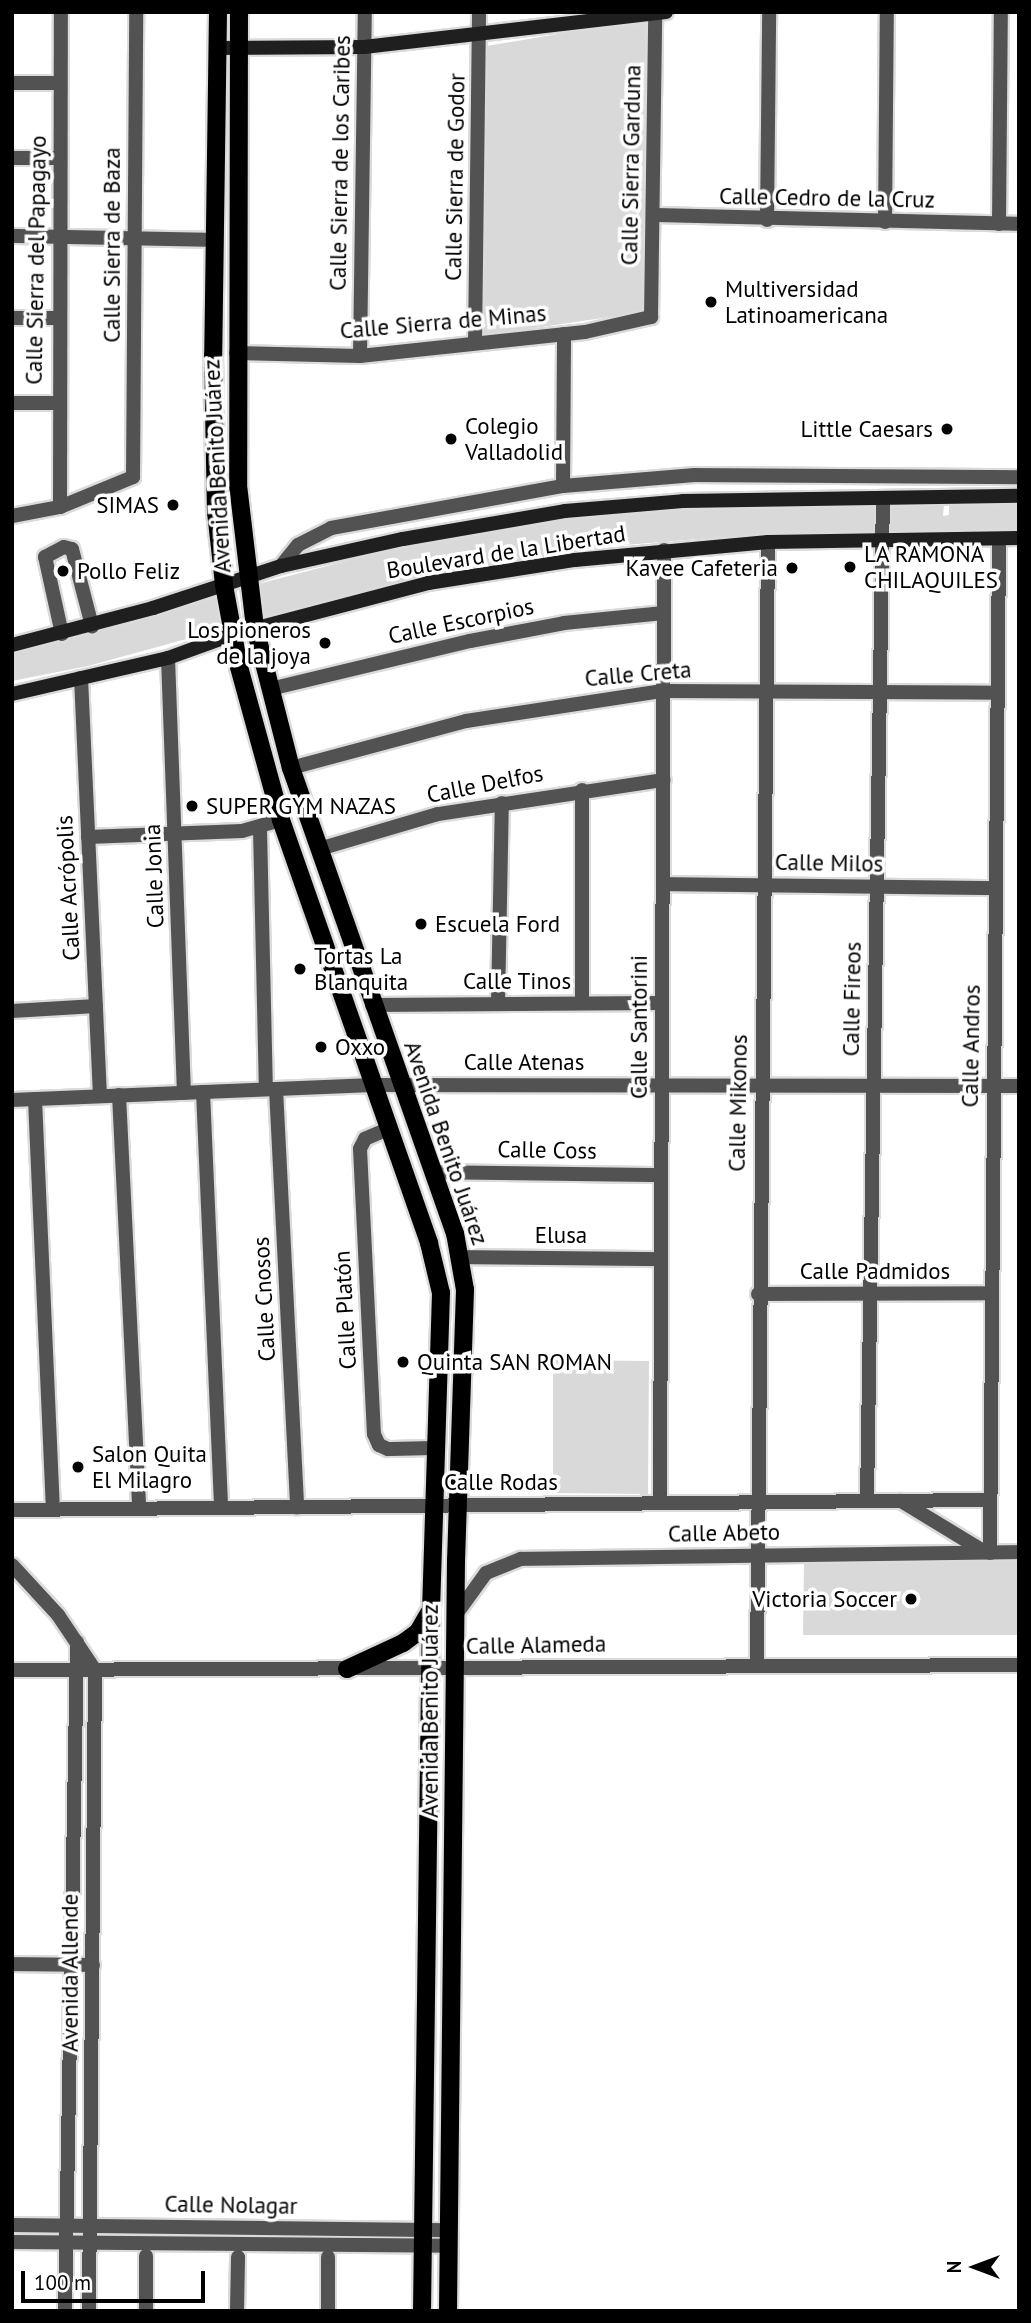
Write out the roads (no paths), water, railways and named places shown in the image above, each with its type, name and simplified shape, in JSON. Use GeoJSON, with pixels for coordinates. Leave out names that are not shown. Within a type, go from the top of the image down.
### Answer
{"type":"FeatureCollection","features":[{"type":"Feature","properties":{"kind":"main road","name":"Avenida Benito Juárez"},"geometry":{"type":"LineString","coordinates":[[218,12],[212,240],[216,512],[224,585],[281,820],[439,1280],[436,1505],[431,1606],[422,2311]]}},
{"type":"Feature","properties":{"kind":"main road","name":"Avenida Benito Juárez"},"geometry":{"type":"LineString","coordinates":[[239,12],[236,353],[239,495],[246,577],[255,628],[291,768],[460,1257],[466,1321],[455,1616],[448,2311]]}},
{"type":"Feature","properties":{"kind":"main road"},"geometry":{"type":"LineString","coordinates":[[218,48],[364,47],[659,13]]}},
{"type":"Feature","properties":{"kind":"main road","name":"Boulevard de la Libertad"},"geometry":{"type":"LineString","coordinates":[[12,645],[92,626],[281,566],[403,539],[565,511],[683,501],[1019,496]]}},
{"type":"Feature","properties":{"kind":"main road","name":"Boulevard de la Libertad"},"geometry":{"type":"LineString","coordinates":[[12,694],[169,658],[234,634],[428,583],[664,550],[768,542],[1019,538]]}},
{"type":"Feature","properties":{"kind":"main road"},"geometry":{"type":"LineString","coordinates":[[347,1669],[418,1632],[431,1606]]}},
{"type":"Feature","properties":{"kind":"street","name":"Calle Sierra del Papagayo"},"geometry":{"type":"LineString","coordinates":[[60,507],[57,403],[61,12]]}},
{"type":"Feature","properties":{"kind":"street","name":"Calle Sierra de Baza"},"geometry":{"type":"LineString","coordinates":[[60,507],[133,477],[136,12]]}},
{"type":"Feature","properties":{"kind":"street","name":"Calle Sierra de los Caribes"},"geometry":{"type":"LineString","coordinates":[[359,356],[365,12]]}},
{"type":"Feature","properties":{"kind":"street","name":"Calle Sierra de Godor"},"geometry":{"type":"LineString","coordinates":[[475,343],[479,12]]}},
{"type":"Feature","properties":{"kind":"street"},"geometry":{"type":"LineString","coordinates":[[767,220],[769,12]]}},
{"type":"Feature","properties":{"kind":"street"},"geometry":{"type":"LineString","coordinates":[[885,222],[887,12]]}},
{"type":"Feature","properties":{"kind":"street"},"geometry":{"type":"LineString","coordinates":[[999,224],[1001,12]]}},
{"type":"Feature","properties":{"kind":"street","name":"Calle Sierra Garduna"},"geometry":{"type":"LineString","coordinates":[[652,317],[659,13]]}},
{"type":"Feature","properties":{"kind":"street"},"geometry":{"type":"LineString","coordinates":[[12,83],[61,83]]}},
{"type":"Feature","properties":{"kind":"street"},"geometry":{"type":"LineString","coordinates":[[12,158],[60,158]]}},
{"type":"Feature","properties":{"kind":"street","name":"Calle Cedro de la Cruz"},"geometry":{"type":"LineString","coordinates":[[653,215],[767,220],[1019,224]]}},
{"type":"Feature","properties":{"kind":"street"},"geometry":{"type":"LineString","coordinates":[[12,236],[212,240]]}},
{"type":"Feature","properties":{"kind":"street"},"geometry":{"type":"LineString","coordinates":[[12,317],[58,318]]}},
{"type":"Feature","properties":{"kind":"street","name":"Calle Sierra de Minas"},"geometry":{"type":"LineString","coordinates":[[236,353],[359,356],[564,334],[652,317]]}},
{"type":"Feature","properties":{"kind":"street"},"geometry":{"type":"LineString","coordinates":[[563,486],[564,334]]}},
{"type":"Feature","properties":{"kind":"street"},"geometry":{"type":"LineString","coordinates":[[12,403],[57,403]]}},
{"type":"Feature","properties":{"kind":"street"},"geometry":{"type":"LineString","coordinates":[[281,566],[298,545],[331,528],[563,486],[707,475],[1019,477]]}},
{"type":"Feature","properties":{"kind":"street","name":"Calle Fireos"},"geometry":{"type":"LineString","coordinates":[[867,1501],[883,498]]}},
{"type":"Feature","properties":{"kind":"street"},"geometry":{"type":"LineString","coordinates":[[12,516],[60,507]]}},
{"type":"Feature","properties":{"kind":"street","name":"Calle Andros"},"geometry":{"type":"LineString","coordinates":[[988,1553],[999,540]]}},
{"type":"Feature","properties":{"kind":"street","name":"Calle Mikonos"},"geometry":{"type":"LineString","coordinates":[[757,1665],[755,1502],[768,542]]}},
{"type":"Feature","properties":{"kind":"street"},"geometry":{"type":"LineString","coordinates":[[62,634],[45,557],[64,547],[72,549],[92,626]]}},
{"type":"Feature","properties":{"kind":"street","name":"Calle Santorini"},"geometry":{"type":"LineString","coordinates":[[660,1503],[664,550]]}},
{"type":"Feature","properties":{"kind":"street","name":"Calle Escorpios"},"geometry":{"type":"LineString","coordinates":[[270,689],[484,638],[564,623],[664,613]]}},
{"type":"Feature","properties":{"kind":"street","name":"Calle Jonia"},"geometry":{"type":"LineString","coordinates":[[169,658],[184,1093]]}},
{"type":"Feature","properties":{"kind":"street","name":"Calle Acrópolis"},"geometry":{"type":"LineString","coordinates":[[81,678],[100,1096]]}},
{"type":"Feature","properties":{"kind":"street","name":"Calle Creta"},"geometry":{"type":"LineString","coordinates":[[291,768],[466,720],[663,691],[997,693]]}},
{"type":"Feature","properties":{"kind":"street","name":"Calle Delfos"},"geometry":{"type":"LineString","coordinates":[[319,849],[438,814],[582,790],[663,780]]}},
{"type":"Feature","properties":{"kind":"street"},"geometry":{"type":"LineString","coordinates":[[582,790],[582,1003]]}},
{"type":"Feature","properties":{"kind":"street"},"geometry":{"type":"LineString","coordinates":[[498,1004],[502,803]]}},
{"type":"Feature","properties":{"kind":"street"},"geometry":{"type":"LineString","coordinates":[[88,837],[260,829],[281,820]]}},
{"type":"Feature","properties":{"kind":"street","name":"Calle Cnosos"},"geometry":{"type":"LineString","coordinates":[[260,829],[271,1089],[297,1507]]}},
{"type":"Feature","properties":{"kind":"street","name":"Calle Milos"},"geometry":{"type":"LineString","coordinates":[[663,884],[996,888]]}},
{"type":"Feature","properties":{"kind":"street","name":"Calle Tinos"},"geometry":{"type":"LineString","coordinates":[[372,1004],[662,1003]]}},
{"type":"Feature","properties":{"kind":"street"},"geometry":{"type":"LineString","coordinates":[[12,1011],[96,1006]]}},
{"type":"Feature","properties":{"kind":"street","name":"Calle Atenas"},"geometry":{"type":"LineString","coordinates":[[12,1100],[373,1085],[1019,1086]]}},
{"type":"Feature","properties":{"kind":"street"},"geometry":{"type":"LineString","coordinates":[[203,1092],[220,1507]]}},
{"type":"Feature","properties":{"kind":"street"},"geometry":{"type":"LineString","coordinates":[[119,1095],[139,1509]]}},
{"type":"Feature","properties":{"kind":"street"},"geometry":{"type":"LineString","coordinates":[[36,1099],[53,1510]]}},
{"type":"Feature","properties":{"kind":"street","name":"Calle Platón"},"geometry":{"type":"LineString","coordinates":[[388,1129],[365,1139],[360,1149],[374,1434],[379,1445],[388,1449],[437,1448]]}},
{"type":"Feature","properties":{"kind":"street","name":"Calle Coss"},"geometry":{"type":"LineString","coordinates":[[432,1172],[661,1175]]}},
{"type":"Feature","properties":{"kind":"street","name":"Elusa"},"geometry":{"type":"LineString","coordinates":[[460,1257],[661,1259]]}},
{"type":"Feature","properties":{"kind":"street","name":"Calle Padmidos"},"geometry":{"type":"LineString","coordinates":[[758,1294],[992,1293]]}},
{"type":"Feature","properties":{"kind":"street"},"geometry":{"type":"LineString","coordinates":[[900,1500],[988,1553]]}},
{"type":"Feature","properties":{"kind":"street","name":"Calle Rodas"},"geometry":{"type":"LineString","coordinates":[[12,1510],[990,1500]]}},
{"type":"Feature","properties":{"kind":"street","name":"Calle Abeto"},"geometry":{"type":"LineString","coordinates":[[455,1616],[486,1573],[507,1561],[1019,1552]]}},
{"type":"Feature","properties":{"kind":"street"},"geometry":{"type":"LineString","coordinates":[[12,1565],[76,1642],[95,1670]]}},
{"type":"Feature","properties":{"kind":"street","name":"Avenida Allende"},"geometry":{"type":"LineString","coordinates":[[65,2311],[76,1642]]}},
{"type":"Feature","properties":{"kind":"street","name":"Calle Alameda"},"geometry":{"type":"LineString","coordinates":[[12,1670],[1019,1665]]}},
{"type":"Feature","properties":{"kind":"street","name":"Avenida Allende"},"geometry":{"type":"LineString","coordinates":[[89,2311],[95,1670]]}},
{"type":"Feature","properties":{"kind":"street"},"geometry":{"type":"LineString","coordinates":[[12,1964],[93,1965]]}},
{"type":"Feature","properties":{"kind":"street","name":"Calle Nolagar"},"geometry":{"type":"LineString","coordinates":[[12,2225],[423,2238]]}},
{"type":"Feature","properties":{"kind":"street","name":"Calle Nolagar"},"geometry":{"type":"LineString","coordinates":[[12,2242],[449,2238]]}},
{"type":"Feature","properties":{"kind":"street"},"geometry":{"type":"LineString","coordinates":[[145,2256],[145,2311]]}},
{"type":"Feature","properties":{"kind":"street"},"geometry":{"type":"LineString","coordinates":[[237,2311],[238,2257]]}},
{"type":"Feature","properties":{"kind":"street"},"geometry":{"type":"LineString","coordinates":[[328,2258],[328,2311]]}},
{"type":"Feature","properties":{"kind":"place","name":"Multiversidad Latinoamericana"},"geometry":{"type":"Point","coordinates":[711,302]}},
{"type":"Feature","properties":{"kind":"place","name":"Little Caesars"},"geometry":{"type":"Point","coordinates":[947,429]}},
{"type":"Feature","properties":{"kind":"place","name":"Colegio Valladolid"},"geometry":{"type":"Point","coordinates":[451,439]}},
{"type":"Feature","properties":{"kind":"place","name":"SIMAS"},"geometry":{"type":"Point","coordinates":[173,505]}},
{"type":"Feature","properties":{"kind":"place","name":"LA RAMONA CHILAQUILES"},"geometry":{"type":"Point","coordinates":[850,567]}},
{"type":"Feature","properties":{"kind":"place","name":"Kavee Cafeteria"},"geometry":{"type":"Point","coordinates":[792,568]}},
{"type":"Feature","properties":{"kind":"place","name":"Pollo Feliz"},"geometry":{"type":"Point","coordinates":[63,571]}},
{"type":"Feature","properties":{"kind":"place","name":"Los pioneros de la joya"},"geometry":{"type":"Point","coordinates":[325,643]}},
{"type":"Feature","properties":{"kind":"place","name":"SUPER GYM NAZAS"},"geometry":{"type":"Point","coordinates":[192,806]}},
{"type":"Feature","properties":{"kind":"place","name":"Escuela Ford"},"geometry":{"type":"Point","coordinates":[421,924]}},
{"type":"Feature","properties":{"kind":"place","name":"Tortas La Blanquita"},"geometry":{"type":"Point","coordinates":[300,969]}},
{"type":"Feature","properties":{"kind":"place","name":"Oxxo"},"geometry":{"type":"Point","coordinates":[321,1047]}},
{"type":"Feature","properties":{"kind":"place","name":"Quinta SAN ROMAN"},"geometry":{"type":"Point","coordinates":[403,1362]}},
{"type":"Feature","properties":{"kind":"place","name":"Salon Quita El Milagro"},"geometry":{"type":"Point","coordinates":[78,1467]}},
{"type":"Feature","properties":{"kind":"place","name":"Victoria Soccer"},"geometry":{"type":"Point","coordinates":[911,1599]}}]}
